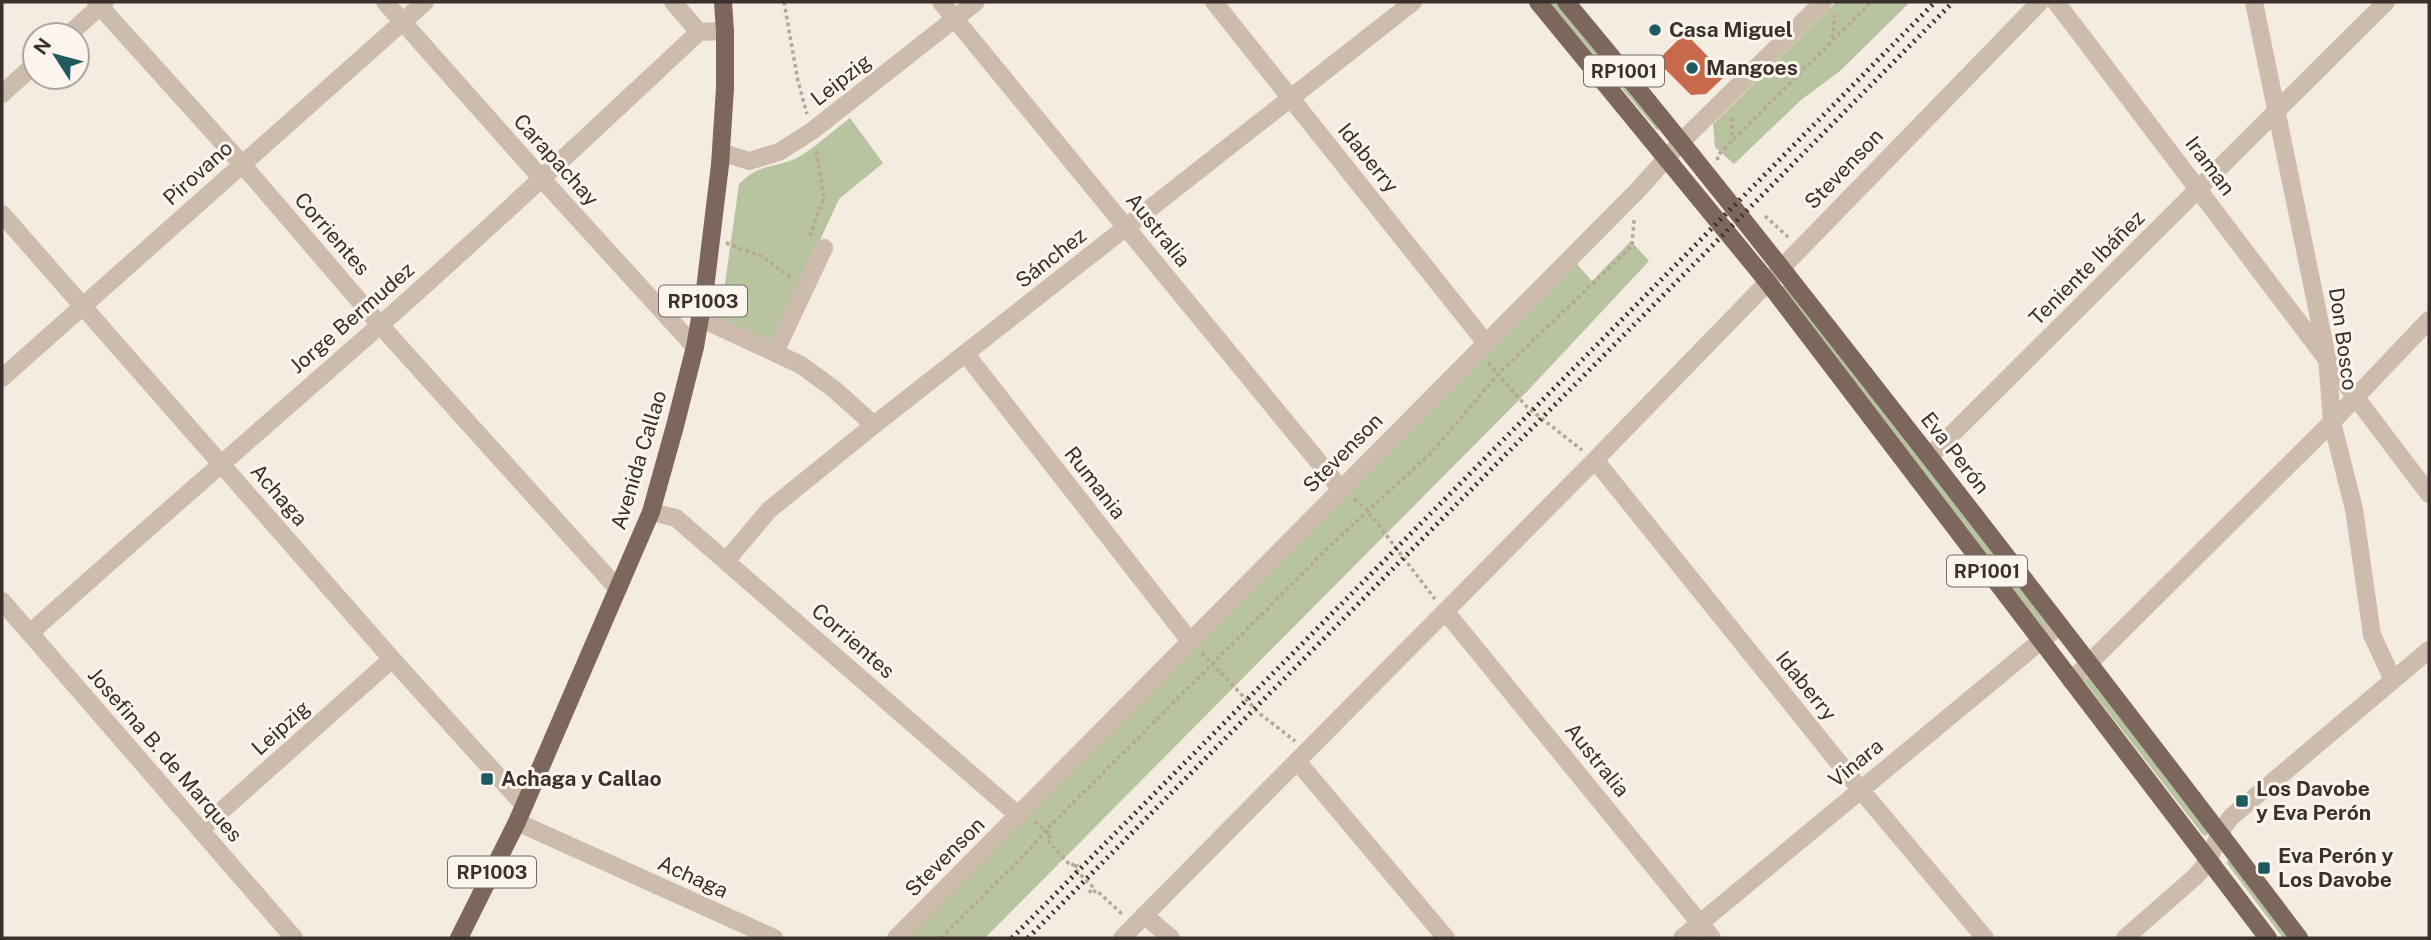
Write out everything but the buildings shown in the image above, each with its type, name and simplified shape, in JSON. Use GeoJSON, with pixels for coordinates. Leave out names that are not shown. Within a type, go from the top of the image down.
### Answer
{"type":"FeatureCollection","features":[{"type":"Feature","properties":{"kind":"main road","name":"Avenida Callao"},"geometry":{"type":"LineString","coordinates":[[459,938],[517,822],[651,512],[695,347],[700,318],[720,152],[725,31],[723,2]]}},
{"type":"Feature","properties":{"kind":"main road","name":"RP1001"},"geometry":{"type":"LineString","coordinates":[[1538,2],[1767,281],[2268,938]]}},
{"type":"Feature","properties":{"kind":"main road","name":"Eva Perón"},"geometry":{"type":"LineString","coordinates":[[1566,2],[1682,141],[1781,267],[2090,663],[2299,938]]}},
{"type":"Feature","properties":{"kind":"street","name":"Carapachay"},"geometry":{"type":"LineString","coordinates":[[385,2],[695,347]]}},
{"type":"Feature","properties":{"kind":"street","name":"Pirovano"},"geometry":{"type":"LineString","coordinates":[[2,378],[425,2]]}},
{"type":"Feature","properties":{"kind":"street"},"geometry":{"type":"LineString","coordinates":[[673,2],[699,32],[725,31]]}},
{"type":"Feature","properties":{"kind":"street","name":"Australia"},"geometry":{"type":"LineString","coordinates":[[941,2],[1340,488]]}},
{"type":"Feature","properties":{"kind":"street","name":"Leipzig"},"geometry":{"type":"LineString","coordinates":[[720,152],[749,161],[779,152],[812,131],[976,2]]}},
{"type":"Feature","properties":{"kind":"street","name":"Idaberry"},"geometry":{"type":"LineString","coordinates":[[1214,2],[1482,347]]}},
{"type":"Feature","properties":{"kind":"street","name":"Sánchez"},"geometry":{"type":"LineString","coordinates":[[726,561],[769,510],[1413,2]]}},
{"type":"Feature","properties":{"kind":"street","name":"Stevenson"},"geometry":{"type":"LineString","coordinates":[[897,938],[1682,141],[1823,2]]}},
{"type":"Feature","properties":{"kind":"street","name":"Stevenson"},"geometry":{"type":"LineString","coordinates":[[1133,926],[1595,460],[2040,2]]}},
{"type":"Feature","properties":{"kind":"street","name":"Iraman"},"geometry":{"type":"LineString","coordinates":[[2056,2],[2429,494]]}},
{"type":"Feature","properties":{"kind":"street","name":"Don Bosco"},"geometry":{"type":"LineString","coordinates":[[2254,2],[2327,358],[2332,422],[2354,509],[2372,635],[2393,680]]}},
{"type":"Feature","properties":{"kind":"street","name":"Teniente Ibáñez"},"geometry":{"type":"LineString","coordinates":[[1929,457],[2386,2]]}},
{"type":"Feature","properties":{"kind":"street"},"geometry":{"type":"LineString","coordinates":[[82,21],[101,3]]}},
{"type":"Feature","properties":{"kind":"street","name":"Corrientes"},"geometry":{"type":"LineString","coordinates":[[101,3],[380,325],[618,589]]}},
{"type":"Feature","properties":{"kind":"street","name":"Jorge Bermudez"},"geometry":{"type":"LineString","coordinates":[[30,633],[380,325],[699,32]]}},
{"type":"Feature","properties":{"kind":"street"},"geometry":{"type":"LineString","coordinates":[[2,94],[21,77]]}},
{"type":"Feature","properties":{"kind":"street","name":"Achaga"},"geometry":{"type":"LineString","coordinates":[[2,214],[392,659],[524,805]]}},
{"type":"Feature","properties":{"kind":"street"},"geometry":{"type":"LineString","coordinates":[[775,352],[816,246]]}},
{"type":"Feature","properties":{"kind":"street"},"geometry":{"type":"LineString","coordinates":[[700,318],[801,365],[835,390],[874,425]]}},
{"type":"Feature","properties":{"kind":"street"},"geometry":{"type":"LineString","coordinates":[[2071,681],[2332,422],[2429,320]]}},
{"type":"Feature","properties":{"kind":"street","name":"Rumania"},"geometry":{"type":"LineString","coordinates":[[965,353],[1190,640]]}},
{"type":"Feature","properties":{"kind":"street","name":"Idaberry"},"geometry":{"type":"LineString","coordinates":[[1595,460],[1860,789],[1985,938]]}},
{"type":"Feature","properties":{"kind":"street","name":"Corrientes"},"geometry":{"type":"LineString","coordinates":[[651,512],[676,518],[1019,816]]}},
{"type":"Feature","properties":{"kind":"street","name":"Josefina B. de Marques"},"geometry":{"type":"LineString","coordinates":[[2,601],[293,938]]}},
{"type":"Feature","properties":{"kind":"street","name":"Australia"},"geometry":{"type":"LineString","coordinates":[[1445,611],[1712,938]]}},
{"type":"Feature","properties":{"kind":"street","name":"Vinara"},"geometry":{"type":"LineString","coordinates":[[1682,938],[2060,625]]}},
{"type":"Feature","properties":{"kind":"street"},"geometry":{"type":"LineString","coordinates":[[2125,938],[2196,877],[2209,860],[2220,832],[2231,817],[2429,650]]}},
{"type":"Feature","properties":{"kind":"street","name":"Leipzig"},"geometry":{"type":"LineString","coordinates":[[200,830],[392,659]]}},
{"type":"Feature","properties":{"kind":"street"},"geometry":{"type":"LineString","coordinates":[[1302,756],[1446,938]]}},
{"type":"Feature","properties":{"kind":"street","name":"Achaga"},"geometry":{"type":"LineString","coordinates":[[517,822],[774,938]]}},
{"type":"Feature","properties":{"kind":"street"},"geometry":{"type":"LineString","coordinates":[[1133,926],[1171,938]]}},
{"type":"Feature","properties":{"kind":"path"},"geometry":{"type":"LineString","coordinates":[[784,2],[798,81],[812,131],[824,197],[816,246]]}},
{"type":"Feature","properties":{"kind":"path"},"geometry":{"type":"LineString","coordinates":[[1719,164],[1717,156],[1871,2]]}},
{"type":"Feature","properties":{"kind":"path"},"geometry":{"type":"LineString","coordinates":[[1762,213],[1800,247]]}},
{"type":"Feature","properties":{"kind":"path"},"geometry":{"type":"LineString","coordinates":[[941,938],[1367,510],[1431,453],[1498,374],[1632,246],[1633,221]]}},
{"type":"Feature","properties":{"kind":"path"},"geometry":{"type":"LineString","coordinates":[[711,237],[763,257],[795,280]]}},
{"type":"Feature","properties":{"kind":"path"},"geometry":{"type":"LineString","coordinates":[[1482,347],[1498,374],[1527,407],[1595,460]]}},
{"type":"Feature","properties":{"kind":"path"},"geometry":{"type":"LineString","coordinates":[[1340,488],[1367,510],[1445,611]]}},
{"type":"Feature","properties":{"kind":"path"},"geometry":{"type":"LineString","coordinates":[[1190,640],[1302,756]]}},
{"type":"Feature","properties":{"kind":"path"},"geometry":{"type":"LineString","coordinates":[[1019,816],[1031,819],[1046,830],[1051,835],[1046,840],[1071,866],[1075,863],[1077,865],[1074,868],[1092,886],[1089,890],[1092,894],[1096,890],[1133,926]]}},
{"type":"Feature","properties":{"kind":"green space"},"geometry":{"type":"Polygon","coordinates":[[[1549,2],[1556,2],[1662,125],[1657,130],[1549,2]]]}},
{"type":"Feature","properties":{"kind":"green space"},"geometry":{"type":"Polygon","coordinates":[[[1836,2],[1910,2],[1840,71],[1801,100],[1734,164],[1715,147],[1713,124],[1836,2]]]}},
{"type":"Feature","properties":{"kind":"green space"},"geometry":{"type":"Polygon","coordinates":[[[850,118],[883,163],[839,199],[773,342],[720,319],[739,184],[758,170],[798,157],[850,118]]]}},
{"type":"Feature","properties":{"kind":"green space"},"geometry":{"type":"Polygon","coordinates":[[[1631,241],[1649,261],[1520,399],[985,938],[906,938],[1576,263],[1592,281],[1631,241]]]}},
{"type":"Feature","properties":{"kind":"green space"},"geometry":{"type":"Polygon","coordinates":[[[1785,285],[2050,624],[2043,628],[1780,288],[1785,285]]]}},
{"type":"Feature","properties":{"kind":"green space"},"geometry":{"type":"Polygon","coordinates":[[[2091,675],[2211,833],[2204,836],[2084,681],[2091,675]]]}},
{"type":"Feature","properties":{"kind":"green space"},"geometry":{"type":"Polygon","coordinates":[[[2232,858],[2292,938],[2283,938],[2226,862],[2232,858]]]}},
{"type":"Feature","properties":{"kind":"railway"},"geometry":{"type":"LineString","coordinates":[[1012,938],[1935,2]]}},
{"type":"Feature","properties":{"kind":"railway"},"geometry":{"type":"LineString","coordinates":[[1028,938],[1953,2]]}},
{"type":"Feature","properties":{"kind":"place","name":"Casa Miguel"},"geometry":{"type":"Point","coordinates":[1655,30]}},
{"type":"Feature","properties":{"kind":"place","name":"Mangoes"},"geometry":{"type":"Point","coordinates":[1692,68]}},
{"type":"Feature","properties":{"kind":"place","name":"Achaga y Callao"},"geometry":{"type":"Point","coordinates":[487,779]}},
{"type":"Feature","properties":{"kind":"place","name":"Los Davobe y Eva Perón"},"geometry":{"type":"Point","coordinates":[2242,801]}},
{"type":"Feature","properties":{"kind":"place","name":"Eva Perón y Los Davobe"},"geometry":{"type":"Point","coordinates":[2264,868]}}]}
